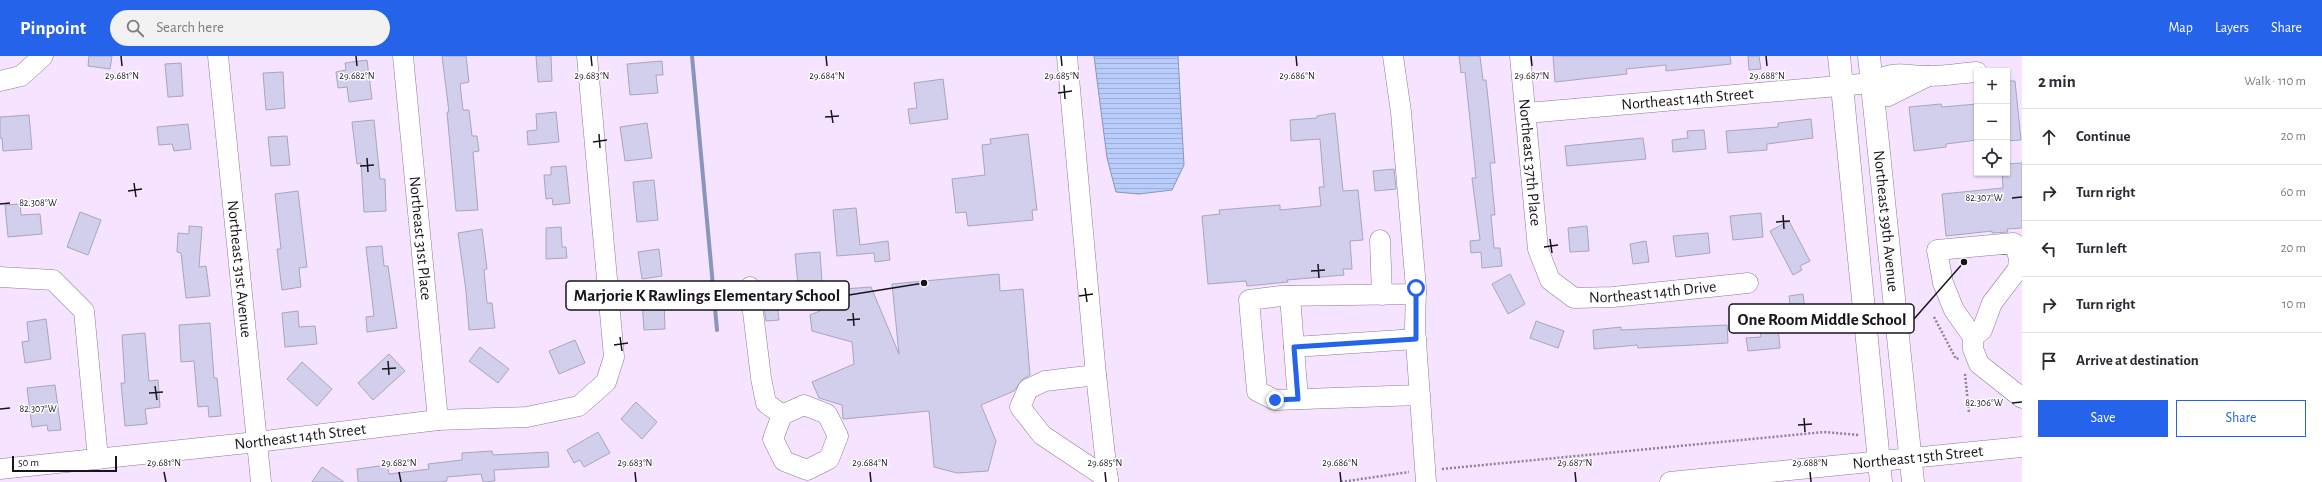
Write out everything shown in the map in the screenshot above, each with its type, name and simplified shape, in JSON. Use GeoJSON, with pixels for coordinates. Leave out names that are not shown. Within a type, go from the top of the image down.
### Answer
{"type":"FeatureCollection","features":[{"type":"Feature","properties":{"kind":"main road","name":"Northeast 39th Avenue"},"geometry":{"type":"LineString","coordinates":[[1839,56],[1880,472]]}},
{"type":"Feature","properties":{"kind":"main road","name":"Northeast 39th Avenue"},"geometry":{"type":"LineString","coordinates":[[1869,56],[1913,482]]}},
{"type":"Feature","properties":{"kind":"street"},"geometry":{"type":"LineString","coordinates":[[0,81],[21,76],[43,56]]}},
{"type":"Feature","properties":{"kind":"street","name":"Northeast 31st Avenue"},"geometry":{"type":"LineString","coordinates":[[218,56],[261,482]]}},
{"type":"Feature","properties":{"kind":"street","name":"Northeast 31st Place"},"geometry":{"type":"LineString","coordinates":[[403,56],[438,420]]}},
{"type":"Feature","properties":{"kind":"street","name":"Northeast 14th Street"},"geometry":{"type":"LineString","coordinates":[[0,469],[257,442],[438,420],[527,417],[579,406],[606,382],[614,357],[587,56]]}},
{"type":"Feature","properties":{"kind":"street"},"geometry":{"type":"LineString","coordinates":[[1067,56],[1096,375],[1108,481]]}},
{"type":"Feature","properties":{"kind":"street"},"geometry":{"type":"LineString","coordinates":[[1393,56],[1401,112],[1416,294],[1416,339],[1426,476]]}},
{"type":"Feature","properties":{"kind":"street","name":"Northeast 37th Place"},"geometry":{"type":"LineString","coordinates":[[1520,56],[1538,249],[1550,280],[1560,287]]}},
{"type":"Feature","properties":{"kind":"street"},"geometry":{"type":"LineString","coordinates":[[1978,56],[1978,68]]}},
{"type":"Feature","properties":{"kind":"street"},"geometry":{"type":"LineString","coordinates":[[1872,83],[1888,96],[1928,76],[1974,71]]}},
{"type":"Feature","properties":{"kind":"street","name":"Northeast 14th Street"},"geometry":{"type":"LineString","coordinates":[[1526,113],[1872,83]]}},
{"type":"Feature","properties":{"kind":"street"},"geometry":{"type":"LineString","coordinates":[[1380,240],[1382,295]]}},
{"type":"Feature","properties":{"kind":"street"},"geometry":{"type":"LineString","coordinates":[[1973,338],[1982,330],[1992,303],[2018,269],[2019,258],[2014,243],[1937,250],[1943,282],[1954,310],[1973,338],[1973,349],[1979,364],[2022,398]]}},
{"type":"Feature","properties":{"kind":"street"},"geometry":{"type":"LineString","coordinates":[[0,276],[53,280],[84,311],[98,459]]}},
{"type":"Feature","properties":{"kind":"street","name":"Northeast 14th Drive"},"geometry":{"type":"LineString","coordinates":[[1560,287],[1574,298],[1613,297],[1748,283]]}},
{"type":"Feature","properties":{"kind":"street"},"geometry":{"type":"LineString","coordinates":[[750,287],[761,378],[766,403],[782,415]]}},
{"type":"Feature","properties":{"kind":"street"},"geometry":{"type":"LineString","coordinates":[[1416,294],[1290,296],[1249,300],[1257,391],[1275,400],[1420,395]]}},
{"type":"Feature","properties":{"kind":"street"},"geometry":{"type":"LineString","coordinates":[[1290,296],[1298,399]]}},
{"type":"Feature","properties":{"kind":"street"},"geometry":{"type":"LineString","coordinates":[[1294,347],[1416,339]]}},
{"type":"Feature","properties":{"kind":"street"},"geometry":{"type":"LineString","coordinates":[[1096,375],[1045,381],[1028,389],[1020,407],[1042,435],[1108,481]]}},
{"type":"Feature","properties":{"kind":"street"},"geometry":{"type":"LineString","coordinates":[[804,405],[827,414],[838,436],[829,459],[808,476],[784,461],[773,439],[782,415],[804,405]]}},
{"type":"Feature","properties":{"kind":"street","name":"Northeast 15th Street"},"geometry":{"type":"LineString","coordinates":[[1670,482],[1880,472],[1910,458],[2022,447]]}},
{"type":"Feature","properties":{"kind":"path"},"geometry":{"type":"LineString","coordinates":[[1934,317],[1956,359],[1964,358]]}},
{"type":"Feature","properties":{"kind":"path"},"geometry":{"type":"LineString","coordinates":[[1964,366],[1969,413]]}},
{"type":"Feature","properties":{"kind":"path"},"geometry":{"type":"LineString","coordinates":[[1341,482],[1426,476],[1824,432],[1861,436]]}},
{"type":"Feature","properties":{"kind":"water"},"geometry":{"type":"Polygon","coordinates":[[[1094,56],[1178,56],[1184,165],[1172,190],[1139,194],[1116,192],[1107,158],[1094,56]]]}},
{"type":"Feature","properties":{"kind":"building"},"geometry":{"type":"Polygon","coordinates":[[[89,56],[112,56],[110,69],[88,66],[89,56]]]}},
{"type":"Feature","properties":{"kind":"building"},"geometry":{"type":"Polygon","coordinates":[[[442,56],[466,56],[469,82],[460,84],[463,110],[469,110],[472,136],[477,136],[479,151],[473,152],[478,210],[456,211],[447,112],[449,112],[442,56]]]}},
{"type":"Feature","properties":{"kind":"building"},"geometry":{"type":"Polygon","coordinates":[[[536,56],[551,56],[552,81],[538,82],[536,56]]]}},
{"type":"Feature","properties":{"kind":"building"},"geometry":{"type":"Polygon","coordinates":[[[1459,56],[1480,56],[1483,80],[1486,80],[1495,163],[1490,163],[1495,215],[1491,215],[1494,248],[1500,248],[1502,266],[1482,268],[1481,252],[1471,253],[1470,241],[1480,240],[1472,178],[1476,178],[1465,72],[1461,73],[1459,56]]]}},
{"type":"Feature","properties":{"kind":"building"},"geometry":{"type":"Polygon","coordinates":[[[1553,56],[1730,56],[1731,64],[1666,71],[1666,65],[1626,69],[1627,74],[1555,82],[1553,56]]]}},
{"type":"Feature","properties":{"kind":"building"},"geometry":{"type":"Polygon","coordinates":[[[1748,56],[1759,56],[1761,69],[1749,70],[1748,56]]]}},
{"type":"Feature","properties":{"kind":"building"},"geometry":{"type":"Polygon","coordinates":[[[367,60],[372,99],[349,102],[347,87],[338,88],[336,72],[346,70],[345,63],[367,60]]]}},
{"type":"Feature","properties":{"kind":"building"},"geometry":{"type":"Polygon","coordinates":[[[662,61],[663,75],[656,75],[658,93],[630,95],[627,64],[662,61]]]}},
{"type":"Feature","properties":{"kind":"building"},"geometry":{"type":"Polygon","coordinates":[[[181,63],[183,96],[168,97],[165,64],[181,63]]]}},
{"type":"Feature","properties":{"kind":"building"},"geometry":{"type":"Polygon","coordinates":[[[283,72],[285,108],[266,110],[263,73],[283,72]]]}},
{"type":"Feature","properties":{"kind":"building"},"geometry":{"type":"Polygon","coordinates":[[[943,79],[948,119],[910,124],[908,109],[917,108],[914,83],[943,79]]]}},
{"type":"Feature","properties":{"kind":"building"},"geometry":{"type":"Polygon","coordinates":[[[2010,81],[2015,81],[2021,140],[2010,141],[2010,81]]]}},
{"type":"Feature","properties":{"kind":"building"},"geometry":{"type":"Polygon","coordinates":[[[1941,104],[1942,107],[1974,104],[1974,140],[1946,144],[1946,147],[1914,151],[1909,107],[1941,104]]]}},
{"type":"Feature","properties":{"kind":"building"},"geometry":{"type":"Polygon","coordinates":[[[556,112],[559,142],[528,145],[527,131],[537,130],[536,114],[556,112]]]}},
{"type":"Feature","properties":{"kind":"building"},"geometry":{"type":"Polygon","coordinates":[[[1335,113],[1343,191],[1358,190],[1363,240],[1350,241],[1352,269],[1343,269],[1344,275],[1287,280],[1288,282],[1247,286],[1246,281],[1208,284],[1202,216],[1220,214],[1219,210],[1280,205],[1280,210],[1321,206],[1319,187],[1324,187],[1320,139],[1291,141],[1290,120],[1317,118],[1317,116],[1335,113]]]}},
{"type":"Feature","properties":{"kind":"building"},"geometry":{"type":"Polygon","coordinates":[[[29,115],[32,149],[3,151],[2,138],[0,138],[0,117],[29,115]]]}},
{"type":"Feature","properties":{"kind":"building"},"geometry":{"type":"Polygon","coordinates":[[[1811,119],[1813,138],[1767,144],[1767,150],[1728,153],[1726,131],[1778,127],[1778,123],[1811,119]]]}},
{"type":"Feature","properties":{"kind":"building"},"geometry":{"type":"Polygon","coordinates":[[[374,120],[380,179],[385,179],[386,211],[364,212],[361,163],[357,164],[352,122],[374,120]]]}},
{"type":"Feature","properties":{"kind":"building"},"geometry":{"type":"Polygon","coordinates":[[[647,123],[652,158],[625,161],[620,127],[647,123]]]}},
{"type":"Feature","properties":{"kind":"building"},"geometry":{"type":"Polygon","coordinates":[[[188,124],[191,149],[174,151],[172,144],[159,145],[157,127],[188,124]]]}},
{"type":"Feature","properties":{"kind":"building"},"geometry":{"type":"Polygon","coordinates":[[[1704,130],[1706,149],[1673,152],[1672,140],[1688,138],[1687,131],[1704,130]]]}},
{"type":"Feature","properties":{"kind":"building"},"geometry":{"type":"Polygon","coordinates":[[[1028,134],[1037,210],[1032,210],[1033,220],[968,226],[966,212],[956,213],[952,179],[985,175],[982,145],[991,144],[990,139],[1028,134]]]}},
{"type":"Feature","properties":{"kind":"building"},"geometry":{"type":"Polygon","coordinates":[[[287,136],[290,165],[271,166],[268,137],[287,136]]]}},
{"type":"Feature","properties":{"kind":"building"},"geometry":{"type":"Polygon","coordinates":[[[1643,138],[1646,159],[1567,166],[1565,146],[1643,138]]]}},
{"type":"Feature","properties":{"kind":"building"},"geometry":{"type":"Polygon","coordinates":[[[2022,163],[2022,228],[2007,229],[2008,232],[1992,233],[1992,231],[1946,236],[1942,194],[2003,188],[2002,176],[2010,176],[2010,164],[2022,163]]]}},
{"type":"Feature","properties":{"kind":"building"},"geometry":{"type":"Polygon","coordinates":[[[566,166],[570,203],[553,205],[552,198],[546,199],[544,175],[551,175],[551,167],[566,166]]]}},
{"type":"Feature","properties":{"kind":"building"},"geometry":{"type":"Polygon","coordinates":[[[1394,169],[1396,189],[1375,191],[1373,171],[1394,169]]]}},
{"type":"Feature","properties":{"kind":"building"},"geometry":{"type":"Polygon","coordinates":[[[654,180],[658,220],[637,222],[633,182],[654,180]]]}},
{"type":"Feature","properties":{"kind":"building"},"geometry":{"type":"Polygon","coordinates":[[[298,191],[307,267],[299,268],[301,287],[282,290],[277,249],[281,249],[275,194],[298,191]]]}},
{"type":"Feature","properties":{"kind":"building"},"geometry":{"type":"Polygon","coordinates":[[[20,204],[21,215],[40,214],[42,234],[8,237],[5,205],[20,204]]]}},
{"type":"Feature","properties":{"kind":"building"},"geometry":{"type":"Polygon","coordinates":[[[856,208],[860,245],[888,241],[890,260],[875,262],[874,253],[837,256],[833,210],[856,208]]]}},
{"type":"Feature","properties":{"kind":"building"},"geometry":{"type":"Polygon","coordinates":[[[80,212],[101,220],[88,255],[67,247],[80,212]]]}},
{"type":"Feature","properties":{"kind":"building"},"geometry":{"type":"Polygon","coordinates":[[[1761,213],[1763,237],[1733,240],[1730,216],[1761,213]]]}},
{"type":"Feature","properties":{"kind":"building"},"geometry":{"type":"Polygon","coordinates":[[[1789,221],[1810,261],[1800,266],[1802,270],[1793,275],[1770,231],[1789,221]]]}},
{"type":"Feature","properties":{"kind":"building"},"geometry":{"type":"Polygon","coordinates":[[[189,226],[202,227],[199,267],[206,266],[210,296],[186,298],[181,253],[177,252],[178,233],[189,234],[189,226]]]}},
{"type":"Feature","properties":{"kind":"building"},"geometry":{"type":"Polygon","coordinates":[[[1587,226],[1589,251],[1570,252],[1568,228],[1587,226]]]}},
{"type":"Feature","properties":{"kind":"building"},"geometry":{"type":"Polygon","coordinates":[[[561,227],[562,247],[566,247],[567,258],[546,259],[546,228],[561,227]]]}},
{"type":"Feature","properties":{"kind":"building"},"geometry":{"type":"Polygon","coordinates":[[[482,229],[487,269],[484,270],[487,303],[492,303],[495,328],[469,330],[466,291],[458,233],[482,229]]]}},
{"type":"Feature","properties":{"kind":"building"},"geometry":{"type":"Polygon","coordinates":[[[1708,233],[1710,253],[1676,257],[1673,236],[1708,233]]]}},
{"type":"Feature","properties":{"kind":"building"},"geometry":{"type":"Polygon","coordinates":[[[1646,241],[1649,262],[1633,264],[1630,244],[1646,241]]]}},
{"type":"Feature","properties":{"kind":"building"},"geometry":{"type":"Polygon","coordinates":[[[382,246],[384,266],[388,266],[397,328],[367,332],[366,317],[374,316],[366,247],[382,246]]]}},
{"type":"Feature","properties":{"kind":"building"},"geometry":{"type":"Polygon","coordinates":[[[659,249],[662,276],[642,279],[638,252],[659,249]]]}},
{"type":"Feature","properties":{"kind":"building"},"geometry":{"type":"Polygon","coordinates":[[[820,252],[822,282],[798,284],[795,254],[820,252]]]}},
{"type":"Feature","properties":{"kind":"building"},"geometry":{"type":"Polygon","coordinates":[[[999,274],[1000,291],[1023,289],[1030,375],[1023,379],[1014,391],[981,405],[996,441],[988,471],[957,473],[934,467],[929,411],[843,419],[842,405],[819,398],[812,382],[854,364],[852,342],[812,331],[810,315],[832,306],[830,290],[871,287],[899,354],[892,284],[999,274]]]}},
{"type":"Feature","properties":{"kind":"building"},"geometry":{"type":"Polygon","coordinates":[[[1510,274],[1525,304],[1508,314],[1492,284],[1510,274]]]}},
{"type":"Feature","properties":{"kind":"building"},"geometry":{"type":"Polygon","coordinates":[[[776,293],[779,320],[766,321],[762,295],[776,293]]]}},
{"type":"Feature","properties":{"kind":"building"},"geometry":{"type":"Polygon","coordinates":[[[1803,294],[1806,319],[1792,321],[1789,296],[1803,294]]]}},
{"type":"Feature","properties":{"kind":"building"},"geometry":{"type":"Polygon","coordinates":[[[664,299],[665,329],[644,330],[642,301],[664,299]]]}},
{"type":"Feature","properties":{"kind":"building"},"geometry":{"type":"Polygon","coordinates":[[[298,311],[299,327],[315,326],[317,344],[285,347],[282,313],[298,311]]]}},
{"type":"Feature","properties":{"kind":"building"},"geometry":{"type":"Polygon","coordinates":[[[46,319],[51,359],[25,363],[22,342],[29,341],[27,322],[46,319]]]}},
{"type":"Feature","properties":{"kind":"building"},"geometry":{"type":"Polygon","coordinates":[[[1536,321],[1564,331],[1558,348],[1530,338],[1536,321]]]}},
{"type":"Feature","properties":{"kind":"building"},"geometry":{"type":"Polygon","coordinates":[[[210,323],[214,378],[217,378],[221,416],[209,417],[208,406],[198,407],[194,361],[181,362],[179,325],[210,323]]]}},
{"type":"Feature","properties":{"kind":"building"},"geometry":{"type":"Polygon","coordinates":[[[1727,325],[1728,343],[1638,348],[1637,345],[1594,349],[1593,330],[1621,327],[1621,330],[1727,325]]]}},
{"type":"Feature","properties":{"kind":"building"},"geometry":{"type":"Polygon","coordinates":[[[1778,328],[1780,348],[1748,351],[1746,338],[1761,337],[1760,330],[1778,328]]]}},
{"type":"Feature","properties":{"kind":"building"},"geometry":{"type":"Polygon","coordinates":[[[145,333],[149,381],[158,380],[160,407],[145,409],[147,424],[125,426],[121,383],[125,383],[122,335],[145,333]]]}},
{"type":"Feature","properties":{"kind":"building"},"geometry":{"type":"Polygon","coordinates":[[[575,340],[585,363],[559,374],[549,351],[575,340]]]}},
{"type":"Feature","properties":{"kind":"building"},"geometry":{"type":"Polygon","coordinates":[[[480,347],[509,369],[498,383],[469,361],[480,347]]]}},
{"type":"Feature","properties":{"kind":"building"},"geometry":{"type":"Polygon","coordinates":[[[389,354],[405,371],[373,400],[358,383],[389,354]]]}},
{"type":"Feature","properties":{"kind":"building"},"geometry":{"type":"Polygon","coordinates":[[[302,362],[332,389],[317,406],[287,379],[302,362]]]}},
{"type":"Feature","properties":{"kind":"building"},"geometry":{"type":"Polygon","coordinates":[[[55,385],[61,430],[48,431],[47,425],[32,427],[27,388],[55,385]]]}},
{"type":"Feature","properties":{"kind":"building"},"geometry":{"type":"Polygon","coordinates":[[[636,402],[657,422],[642,439],[621,419],[636,402]]]}},
{"type":"Feature","properties":{"kind":"building"},"geometry":{"type":"Polygon","coordinates":[[[598,432],[610,453],[584,467],[580,460],[574,463],[567,450],[598,432]]]}},
{"type":"Feature","properties":{"kind":"building"},"geometry":{"type":"Polygon","coordinates":[[[492,451],[493,455],[548,452],[549,467],[494,470],[495,481],[483,482],[481,474],[447,477],[447,481],[440,482],[358,482],[357,469],[387,465],[389,474],[429,469],[428,464],[462,460],[462,453],[492,451]]]}},
{"type":"Feature","properties":{"kind":"building"},"geometry":{"type":"Polygon","coordinates":[[[322,467],[344,482],[312,482],[322,467]]]}},
{"type":"Feature","properties":{"kind":"waterway"},"geometry":{"type":"LineString","coordinates":[[692,56],[717,330]]}},
{"type":"Feature","properties":{"kind":"place","name":"One Room Middle School"},"geometry":{"type":"Point","coordinates":[1964,262]}},
{"type":"Feature","properties":{"kind":"place","name":"Marjorie K Rawlings Elementary School"},"geometry":{"type":"Point","coordinates":[924,283]}},
{"type":"Feature","properties":{"kind":"route"},"geometry":{"type":"LineString","coordinates":[[1275,400],[1298,399],[1294,347],[1416,339],[1416,288]]}}]}
